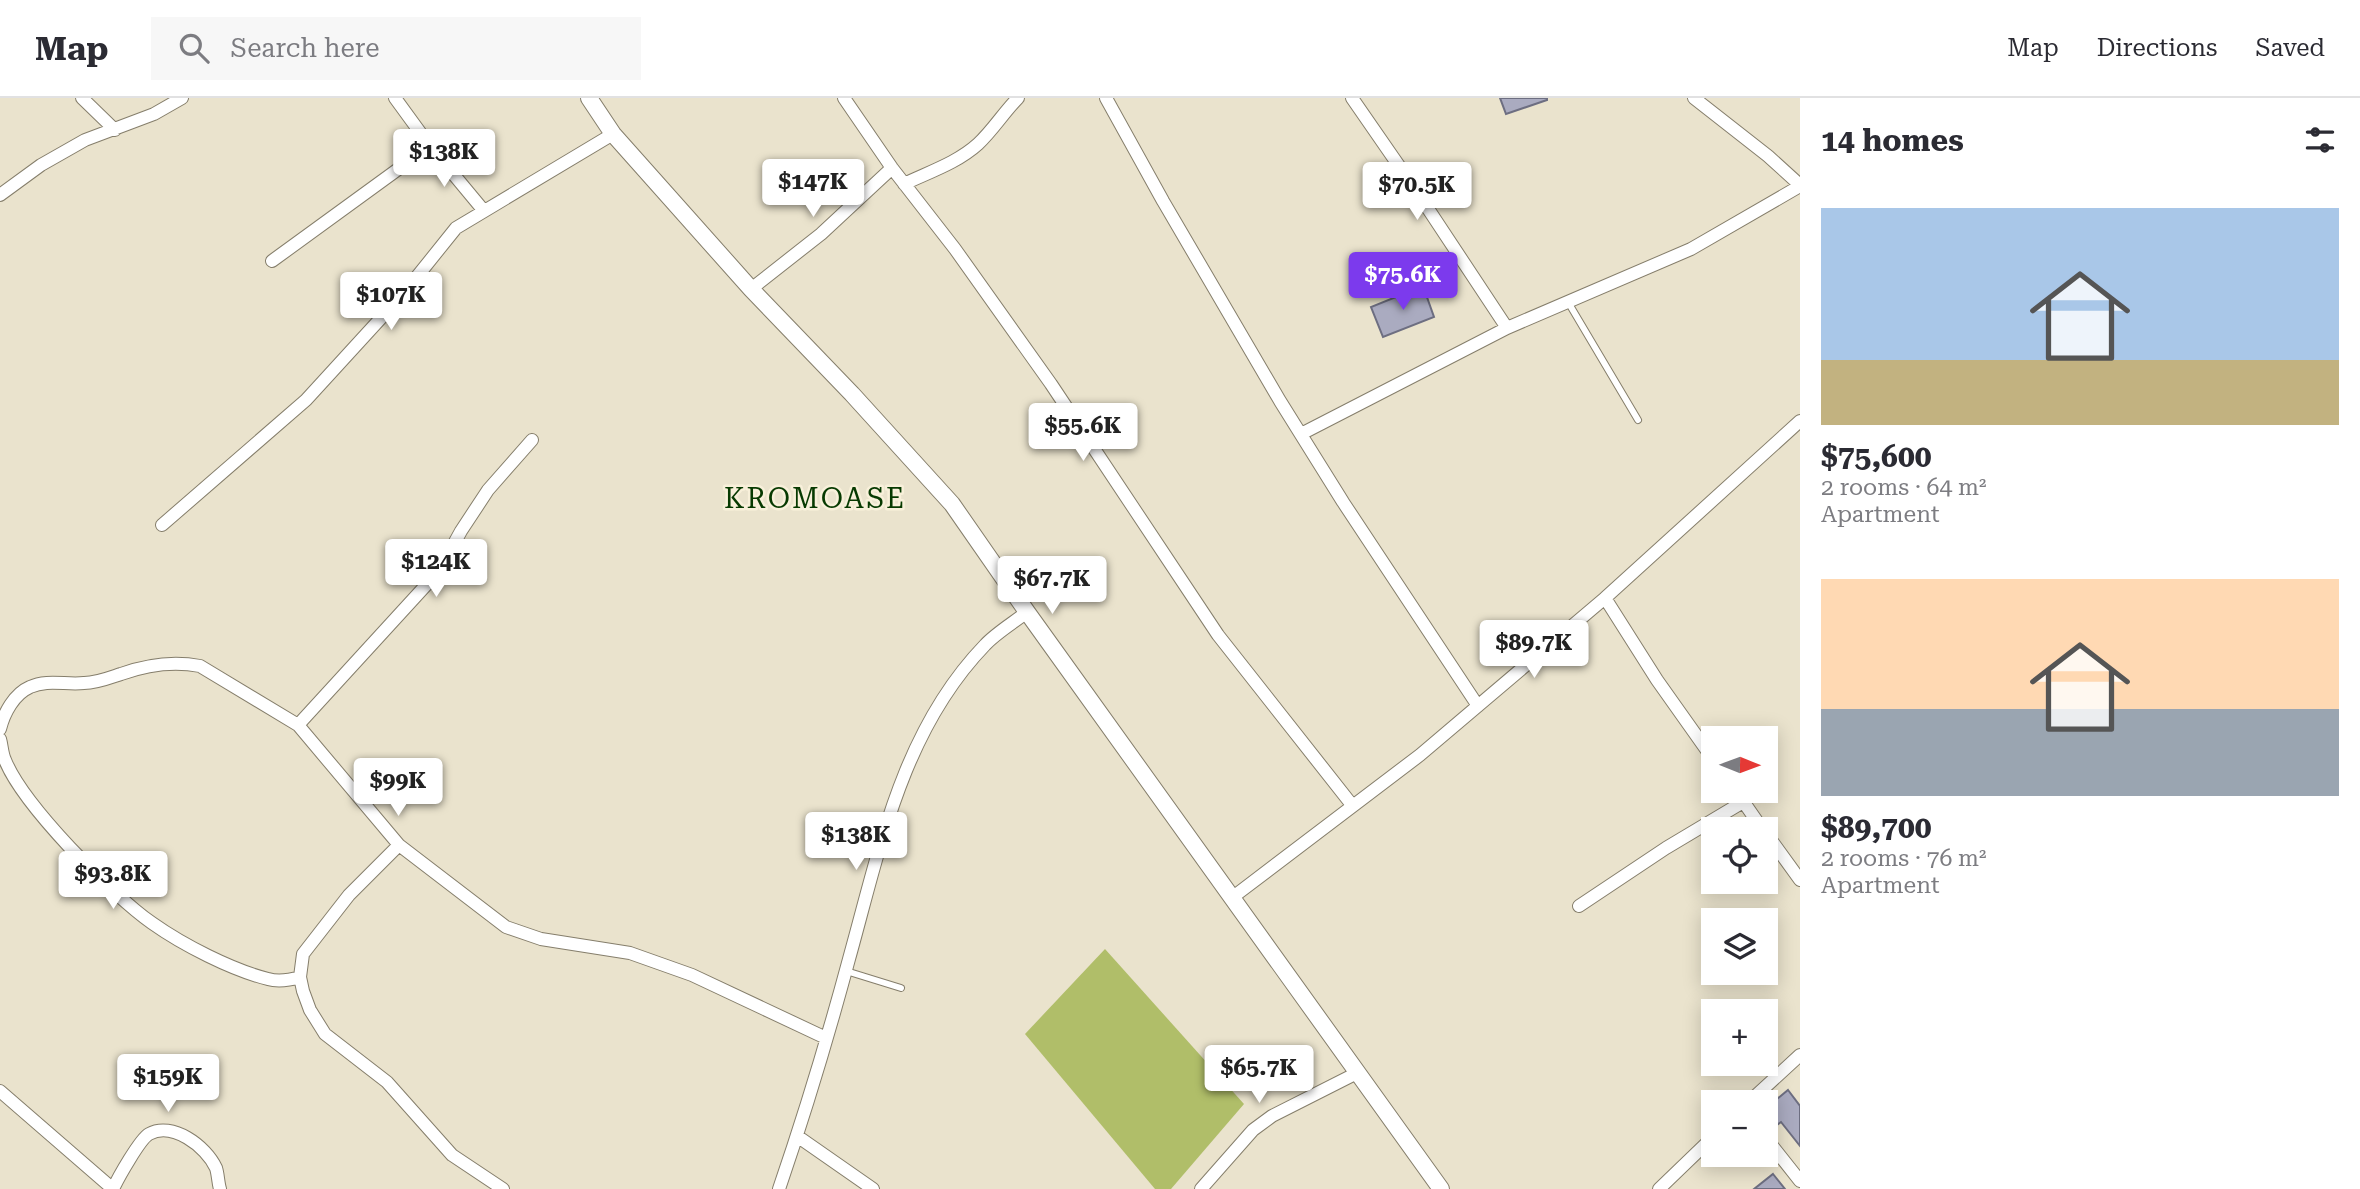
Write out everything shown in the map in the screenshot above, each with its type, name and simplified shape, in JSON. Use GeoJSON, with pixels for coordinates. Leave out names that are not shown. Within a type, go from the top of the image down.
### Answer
{"type":"FeatureCollection","features":[{"type":"Feature","properties":{"kind":"street"},"geometry":{"type":"LineString","coordinates":[[82,98],[115,130]]}},
{"type":"Feature","properties":{"kind":"street"},"geometry":{"type":"LineString","coordinates":[[0,195],[85,139],[154,114],[182,98]]}},
{"type":"Feature","properties":{"kind":"street"},"geometry":{"type":"LineString","coordinates":[[395,98],[430,146],[484,211]]}},
{"type":"Feature","properties":{"kind":"street"},"geometry":{"type":"LineString","coordinates":[[589,98],[613,134],[751,289],[952,504],[1179,826],[1233,897],[1441,1189]]}},
{"type":"Feature","properties":{"kind":"street"},"geometry":{"type":"LineString","coordinates":[[844,98],[892,168],[955,249],[1051,384],[1218,635],[1352,806]]}},
{"type":"Feature","properties":{"kind":"street"},"geometry":{"type":"LineString","coordinates":[[904,184],[951,162],[976,146],[992,131],[1018,98]]}},
{"type":"Feature","properties":{"kind":"street"},"geometry":{"type":"LineString","coordinates":[[1106,98],[1163,201],[1301,434],[1478,706]]}},
{"type":"Feature","properties":{"kind":"street"},"geometry":{"type":"LineString","coordinates":[[1352,98],[1507,328]]}},
{"type":"Feature","properties":{"kind":"street"},"geometry":{"type":"LineString","coordinates":[[1301,434],[1507,328],[1691,249],[1800,186],[1768,156],[1694,98]]}},
{"type":"Feature","properties":{"kind":"street"},"geometry":{"type":"LineString","coordinates":[[162,525],[306,400],[403,294],[456,228],[613,134]]}},
{"type":"Feature","properties":{"kind":"street"},"geometry":{"type":"LineString","coordinates":[[272,261],[430,146]]}},
{"type":"Feature","properties":{"kind":"street"},"geometry":{"type":"LineString","coordinates":[[751,289],[821,234],[892,168]]}},
{"type":"Feature","properties":{"kind":"street"},"geometry":{"type":"LineString","coordinates":[[1233,897],[1420,755],[1605,598],[1800,421]]}},
{"type":"Feature","properties":{"kind":"street"},"geometry":{"type":"LineString","coordinates":[[298,725],[439,571],[488,490],[532,440]]}},
{"type":"Feature","properties":{"kind":"street"},"geometry":{"type":"LineString","coordinates":[[1605,598],[1657,680],[1701,742]]}},
{"type":"Feature","properties":{"kind":"street"},"geometry":{"type":"LineString","coordinates":[[779,1189],[797,1136],[884,836],[919,739],[953,682],[986,643],[1027,612]]}},
{"type":"Feature","properties":{"kind":"street"},"geometry":{"type":"LineString","coordinates":[[0,729],[5,712],[29,687],[46,683],[85,684],[141,668],[186,663],[200,666],[298,725],[399,845],[506,927],[541,939],[630,953],[692,975],[825,1038]]}},
{"type":"Feature","properties":{"kind":"street"},"geometry":{"type":"LineString","coordinates":[[0,739],[5,760],[22,789],[44,817],[94,872],[151,923],[191,947],[269,980],[300,977]]}},
{"type":"Feature","properties":{"kind":"street"},"geometry":{"type":"LineString","coordinates":[[1579,906],[1731,803]]}},
{"type":"Feature","properties":{"kind":"street"},"geometry":{"type":"LineString","coordinates":[[399,845],[349,895],[321,930],[303,954],[300,977],[310,1010],[326,1034],[387,1082],[452,1155],[503,1189]]}},
{"type":"Feature","properties":{"kind":"street"},"geometry":{"type":"LineString","coordinates":[[1778,849],[1800,880]]}},
{"type":"Feature","properties":{"kind":"street"},"geometry":{"type":"LineString","coordinates":[[1762,1090],[1800,1055]]}},
{"type":"Feature","properties":{"kind":"street"},"geometry":{"type":"LineString","coordinates":[[1201,1189],[1253,1130],[1272,1116],[1357,1073]]}},
{"type":"Feature","properties":{"kind":"street"},"geometry":{"type":"LineString","coordinates":[[0,1091],[113,1189],[146,1135],[162,1129],[185,1135],[207,1156],[216,1168],[220,1189]]}},
{"type":"Feature","properties":{"kind":"street"},"geometry":{"type":"LineString","coordinates":[[797,1136],[873,1189]]}},
{"type":"Feature","properties":{"kind":"street"},"geometry":{"type":"LineString","coordinates":[[1659,1189],[1701,1149]]}},
{"type":"Feature","properties":{"kind":"street"},"geometry":{"type":"LineString","coordinates":[[1778,1153],[1800,1181]]}},
{"type":"Feature","properties":{"kind":"lane"},"geometry":{"type":"LineString","coordinates":[[1568,302],[1637,420]]}},
{"type":"Feature","properties":{"kind":"lane"},"geometry":{"type":"LineString","coordinates":[[846,971],[901,988]]}},
{"type":"Feature","properties":{"kind":"green space"},"geometry":{"type":"Polygon","coordinates":[[[1105,949],[1244,1104],[1171,1189],[1155,1189],[1025,1034],[1105,949]]]}},
{"type":"Feature","properties":{"kind":"building"},"geometry":{"type":"Polygon","coordinates":[[[1500,98],[1547,98],[1547,100],[1506,114],[1500,98]]]}},
{"type":"Feature","properties":{"kind":"building"},"geometry":{"type":"Polygon","coordinates":[[[1423,286],[1434,317],[1383,337],[1371,307],[1423,286]]]}},
{"type":"Feature","properties":{"kind":"building"},"geometry":{"type":"Polygon","coordinates":[[[1788,1090],[1800,1106],[1800,1146],[1781,1122],[1778,1124],[1778,1098],[1788,1090]]]}},
{"type":"Feature","properties":{"kind":"building"},"geometry":{"type":"Polygon","coordinates":[[[1773,1174],[1785,1189],[1754,1189],[1773,1174]]]}},
{"type":"Feature","properties":{"kind":"district","name":"KROMOASE"},"geometry":{"type":"Point","coordinates":[815,498]}}]}
